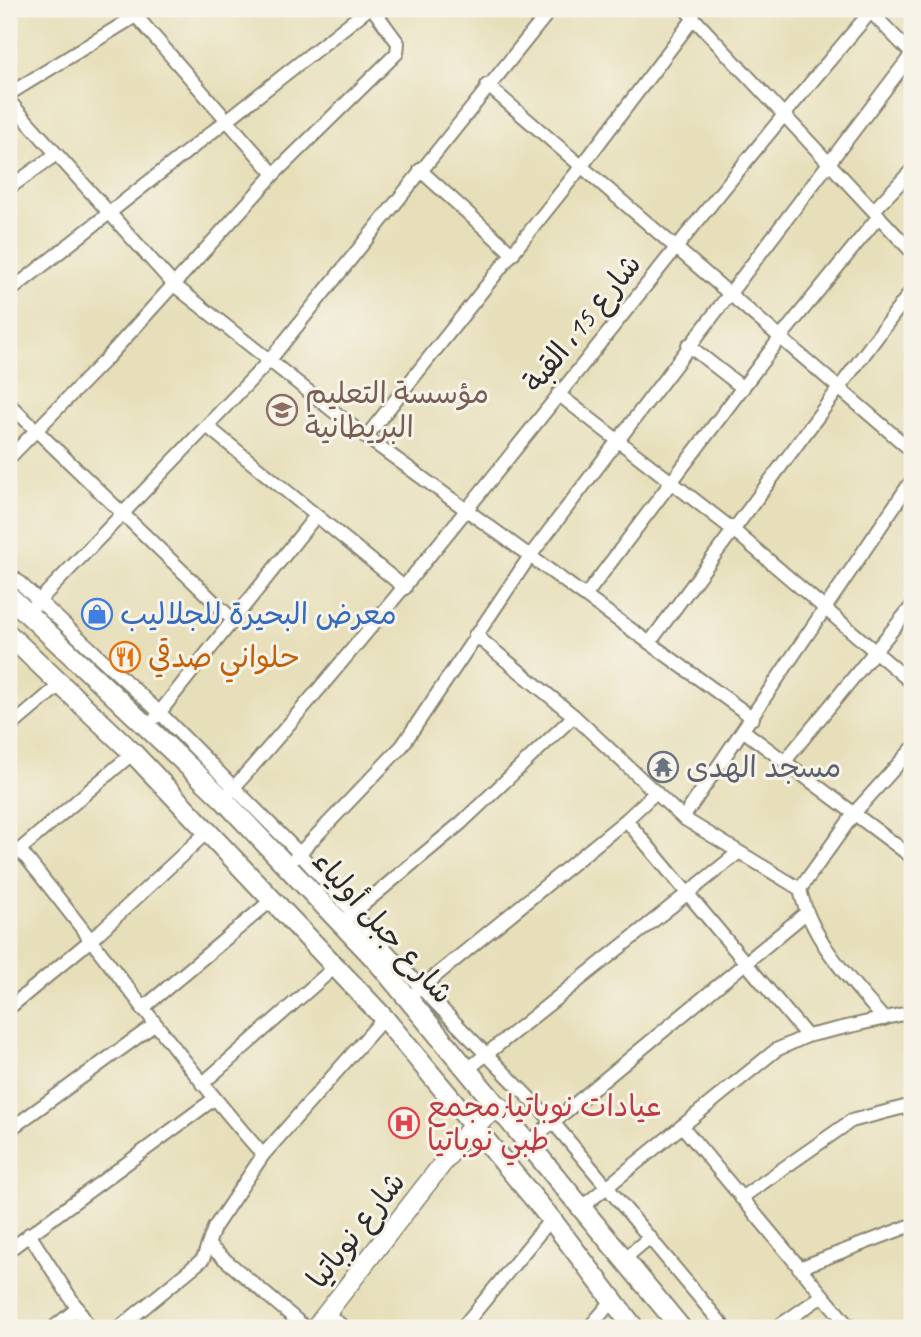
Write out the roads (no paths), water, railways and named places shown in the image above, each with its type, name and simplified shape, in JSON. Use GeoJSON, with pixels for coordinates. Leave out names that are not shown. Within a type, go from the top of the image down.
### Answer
{"type":"FeatureCollection","features":[{"type":"Feature","properties":{"kind":"main road","name":"شارع جبل أولياء"},"geometry":{"type":"LineString","coordinates":[[9,596],[34,606],[154,719],[347,917],[415,993],[468,1069],[681,1328]]}},
{"type":"Feature","properties":{"kind":"main road","name":"شارع جبل أولياء"},"geometry":{"type":"LineString","coordinates":[[9,635],[133,753],[384,1018],[471,1127],[551,1219],[634,1328]]}},
{"type":"Feature","properties":{"kind":"street"},"geometry":{"type":"LineString","coordinates":[[9,292],[371,9],[400,48],[274,174],[174,285],[9,458]]}},
{"type":"Feature","properties":{"kind":"street"},"geometry":{"type":"LineString","coordinates":[[9,573],[34,606],[208,427],[269,361],[487,85],[551,9]]}},
{"type":"Feature","properties":{"kind":"street"},"geometry":{"type":"LineString","coordinates":[[293,859],[402,746],[530,556],[728,292],[912,54],[871,10]]}},
{"type":"Feature","properties":{"kind":"street","name":"شارع 15، القبة"},"geometry":{"type":"LineString","coordinates":[[229,793],[405,588],[558,394],[871,10]]}},
{"type":"Feature","properties":{"kind":"street"},"geometry":{"type":"LineString","coordinates":[[9,94],[137,11],[226,121],[274,174]]}},
{"type":"Feature","properties":{"kind":"street"},"geometry":{"type":"LineString","coordinates":[[366,438],[581,167],[689,14],[912,252]]}},
{"type":"Feature","properties":{"kind":"street"},"geometry":{"type":"LineString","coordinates":[[487,85],[912,451]]}},
{"type":"Feature","properties":{"kind":"street"},"geometry":{"type":"LineString","coordinates":[[9,101],[174,285],[366,438],[753,718]]}},
{"type":"Feature","properties":{"kind":"street"},"geometry":{"type":"LineString","coordinates":[[9,188],[55,155]]}},
{"type":"Feature","properties":{"kind":"street"},"geometry":{"type":"LineString","coordinates":[[420,170],[513,254]]}},
{"type":"Feature","properties":{"kind":"street"},"geometry":{"type":"LineString","coordinates":[[586,595],[877,213],[910,178]]}},
{"type":"Feature","properties":{"kind":"street"},"geometry":{"type":"LineString","coordinates":[[650,642],[912,290]]}},
{"type":"Feature","properties":{"kind":"street"},"geometry":{"type":"LineString","coordinates":[[688,345],[743,388]]}},
{"type":"Feature","properties":{"kind":"street"},"geometry":{"type":"LineString","coordinates":[[558,394],[732,529],[912,683]]}},
{"type":"Feature","properties":{"kind":"street"},"geometry":{"type":"LineString","coordinates":[[9,404],[234,621]]}},
{"type":"Feature","properties":{"kind":"street"},"geometry":{"type":"LineString","coordinates":[[208,427],[405,588]]}},
{"type":"Feature","properties":{"kind":"street"},"geometry":{"type":"LineString","coordinates":[[683,818],[912,480]]}},
{"type":"Feature","properties":{"kind":"street"},"geometry":{"type":"LineString","coordinates":[[154,719],[315,517]]}},
{"type":"Feature","properties":{"kind":"street"},"geometry":{"type":"LineString","coordinates":[[785,761],[912,606]]}},
{"type":"Feature","properties":{"kind":"street"},"geometry":{"type":"LineString","coordinates":[[475,635],[574,716],[683,818],[800,888],[807,912],[849,978],[884,1019]]}},
{"type":"Feature","properties":{"kind":"street"},"geometry":{"type":"LineString","coordinates":[[9,728],[61,684]]}},
{"type":"Feature","properties":{"kind":"street"},"geometry":{"type":"LineString","coordinates":[[347,917],[461,823],[574,716]]}},
{"type":"Feature","properties":{"kind":"street"},"geometry":{"type":"LineString","coordinates":[[744,731],[856,811],[907,853],[912,838]]}},
{"type":"Feature","properties":{"kind":"street"},"geometry":{"type":"LineString","coordinates":[[800,888],[856,811],[912,749]]}},
{"type":"Feature","properties":{"kind":"street"},"geometry":{"type":"LineString","coordinates":[[9,859],[133,753]]}},
{"type":"Feature","properties":{"kind":"street"},"geometry":{"type":"LineString","coordinates":[[656,792],[626,820],[415,993],[486,1053],[552,1121],[722,1327]]}},
{"type":"Feature","properties":{"kind":"street"},"geometry":{"type":"LineString","coordinates":[[626,820],[807,1036]]}},
{"type":"Feature","properties":{"kind":"street"},"geometry":{"type":"LineString","coordinates":[[9,1008],[92,939],[207,832]]}},
{"type":"Feature","properties":{"kind":"street"},"geometry":{"type":"LineString","coordinates":[[20,850],[92,939],[154,1025],[263,1155]]}},
{"type":"Feature","properties":{"kind":"street"},"geometry":{"type":"LineString","coordinates":[[468,1069],[738,853]]}},
{"type":"Feature","properties":{"kind":"street"},"geometry":{"type":"LineString","coordinates":[[142,1009],[273,899]]}},
{"type":"Feature","properties":{"kind":"street"},"geometry":{"type":"LineString","coordinates":[[529,1142],[744,961],[807,912]]}},
{"type":"Feature","properties":{"kind":"street"},"geometry":{"type":"LineString","coordinates":[[202,1084],[336,966]]}},
{"type":"Feature","properties":{"kind":"street"},"geometry":{"type":"LineString","coordinates":[[582,1207],[776,1050],[807,1036],[912,1012]]}},
{"type":"Feature","properties":{"kind":"street"},"geometry":{"type":"LineString","coordinates":[[120,1328],[198,1265],[209,1246],[214,1228],[263,1155],[384,1018]]}},
{"type":"Feature","properties":{"kind":"street"},"geometry":{"type":"LineString","coordinates":[[9,1130],[154,1025]]}},
{"type":"Feature","properties":{"kind":"street"},"geometry":{"type":"LineString","coordinates":[[10,1245],[29,1234],[214,1099]]}},
{"type":"Feature","properties":{"kind":"street"},"geometry":{"type":"LineString","coordinates":[[741,1198],[851,1121],[912,1105]]}},
{"type":"Feature","properties":{"kind":"street","name":"شارع نوباتيا"},"geometry":{"type":"LineString","coordinates":[[315,1328],[471,1127],[501,1107]]}},
{"type":"Feature","properties":{"kind":"street"},"geometry":{"type":"LineString","coordinates":[[682,1126],[850,1328]]}},
{"type":"Feature","properties":{"kind":"street"},"geometry":{"type":"LineString","coordinates":[[462,1328],[551,1219]]}},
{"type":"Feature","properties":{"kind":"street"},"geometry":{"type":"LineString","coordinates":[[799,1269],[912,1225]]}},
{"type":"Feature","properties":{"kind":"street"},"geometry":{"type":"LineString","coordinates":[[29,1234],[90,1328]]}},
{"type":"Feature","properties":{"kind":"street"},"geometry":{"type":"LineString","coordinates":[[624,1259],[650,1237]]}},
{"type":"Feature","properties":{"kind":"street"},"geometry":{"type":"LineString","coordinates":[[209,1246],[306,1328]]}},
{"type":"Feature","properties":{"kind":"street"},"geometry":{"type":"LineString","coordinates":[[776,1328],[822,1296]]}},
{"type":"Feature","properties":{"kind":"street"},"geometry":{"type":"LineString","coordinates":[[589,1328],[612,1301]]}},
{"type":"Feature","properties":{"kind":"street"},"geometry":{"type":"LineString","coordinates":[[53,1328],[78,1308]]}},
{"type":"Feature","properties":{"kind":"street"},"geometry":{"type":"LineString","coordinates":[[327,1314],[345,1328]]}},
{"type":"Feature","properties":{"kind":"place","name":"مؤسسة التعليم البريطانية"},"geometry":{"type":"Point","coordinates":[282,410]}},
{"type":"Feature","properties":{"kind":"place","name":"معرض البحيرة للجلاليب"},"geometry":{"type":"Point","coordinates":[97,614]}},
{"type":"Feature","properties":{"kind":"place","name":"حلواني صدقي"},"geometry":{"type":"Point","coordinates":[125,657]}},
{"type":"Feature","properties":{"kind":"place","name":"مسجد الهدى"},"geometry":{"type":"Point","coordinates":[663,767]}},
{"type":"Feature","properties":{"kind":"place","name":"عيادات نوباتيا;مجمع طبي نوباتيا"},"geometry":{"type":"Point","coordinates":[404,1123]}}]}
